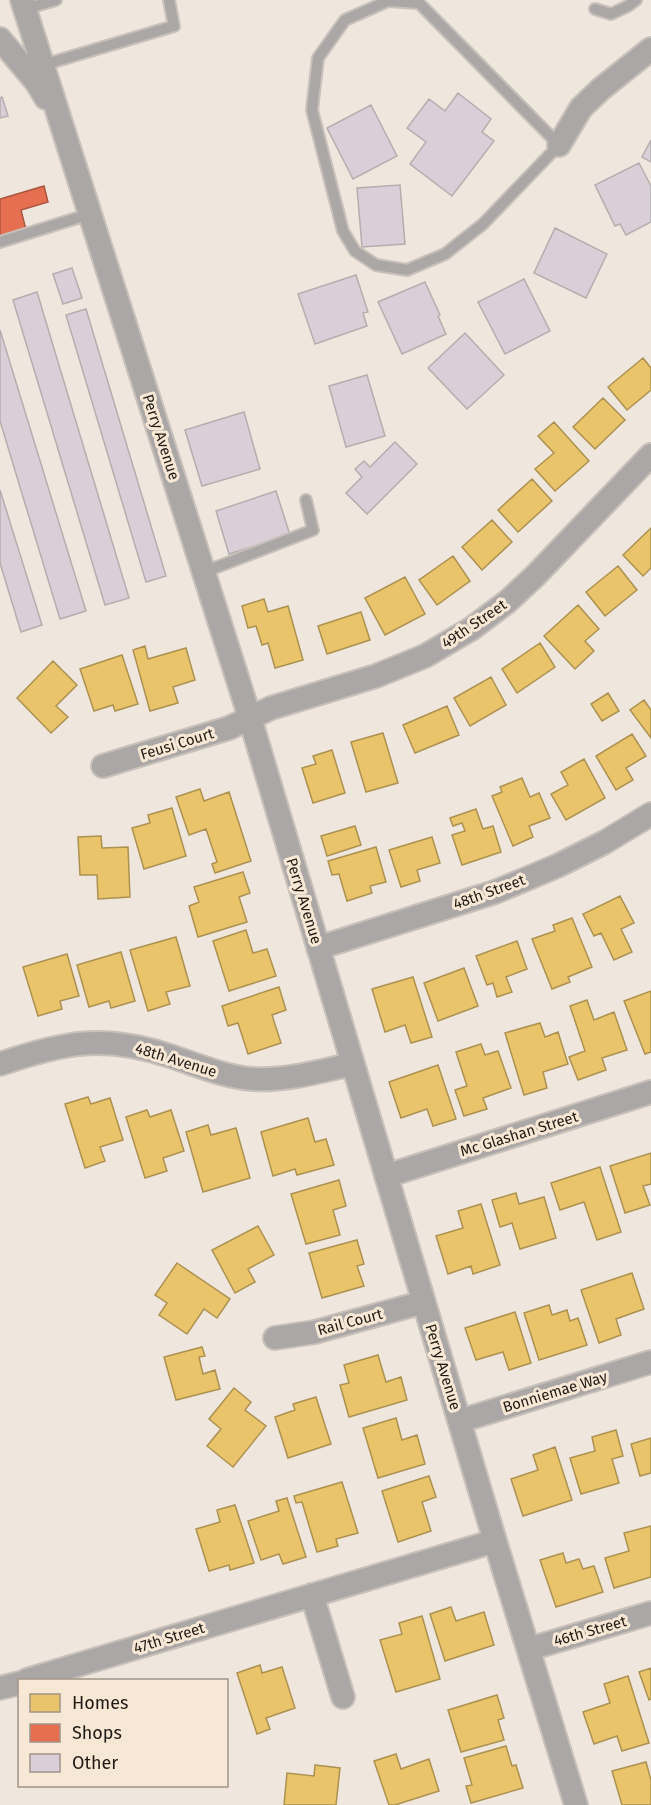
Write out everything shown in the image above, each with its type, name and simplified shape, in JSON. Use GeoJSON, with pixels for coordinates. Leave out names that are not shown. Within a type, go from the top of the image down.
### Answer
{"type":"FeatureCollection","features":[{"type":"Feature","properties":{"kind":"street","name":"Perry Avenue"},"geometry":{"type":"LineString","coordinates":[[24,5],[250,718],[576,1805]]}},
{"type":"Feature","properties":{"kind":"street"},"geometry":{"type":"LineString","coordinates":[[0,39],[37,83],[65,134]]}},
{"type":"Feature","properties":{"kind":"street"},"geometry":{"type":"LineString","coordinates":[[559,146],[581,108],[651,49]]}},
{"type":"Feature","properties":{"kind":"street","name":"49th Street"},"geometry":{"type":"LineString","coordinates":[[250,718],[271,708],[376,676],[425,656],[471,629],[507,602],[535,576],[651,455]]}},
{"type":"Feature","properties":{"kind":"street","name":"Feusi Court"},"geometry":{"type":"LineString","coordinates":[[103,766],[229,728],[250,718]]}},
{"type":"Feature","properties":{"kind":"street","name":"48th Street"},"geometry":{"type":"LineString","coordinates":[[318,948],[495,892],[567,861],[605,842],[651,814]]}},
{"type":"Feature","properties":{"kind":"street","name":"48th Avenue"},"geometry":{"type":"LineString","coordinates":[[0,1064],[40,1050],[102,1042],[134,1045],[228,1076],[255,1079],[285,1077],[353,1064]]}},
{"type":"Feature","properties":{"kind":"street","name":"Mc Glashan Street"},"geometry":{"type":"LineString","coordinates":[[386,1176],[651,1092]]}},
{"type":"Feature","properties":{"kind":"street","name":"Rail Court"},"geometry":{"type":"LineString","coordinates":[[275,1338],[315,1332],[424,1302]]}},
{"type":"Feature","properties":{"kind":"street","name":"Bonniemae Way"},"geometry":{"type":"LineString","coordinates":[[460,1421],[651,1362]]}},
{"type":"Feature","properties":{"kind":"street","name":"47th Street"},"geometry":{"type":"LineString","coordinates":[[30,1679],[495,1540]]}},
{"type":"Feature","properties":{"kind":"street"},"geometry":{"type":"LineString","coordinates":[[312,1595],[343,1698]]}},
{"type":"Feature","properties":{"kind":"street","name":"46th Street"},"geometry":{"type":"LineString","coordinates":[[529,1649],[651,1613]]}},
{"type":"Feature","properties":{"kind":"street"},"geometry":{"type":"LineString","coordinates":[[0,1689],[18,1684]]}},
{"type":"Feature","properties":{"kind":"lane"},"geometry":{"type":"LineString","coordinates":[[24,5],[56,0]]}},
{"type":"Feature","properties":{"kind":"lane"},"geometry":{"type":"LineString","coordinates":[[43,65],[174,26],[169,0]]}},
{"type":"Feature","properties":{"kind":"lane"},"geometry":{"type":"LineString","coordinates":[[595,9],[611,14],[636,0]]}},
{"type":"Feature","properties":{"kind":"lane"},"geometry":{"type":"LineString","coordinates":[[388,1],[419,3],[559,146],[483,224],[445,254],[407,270],[376,265],[355,251],[343,231],[312,110],[318,58],[345,20],[388,1]]}},
{"type":"Feature","properties":{"kind":"lane"},"geometry":{"type":"LineString","coordinates":[[0,242],[90,214]]}},
{"type":"Feature","properties":{"kind":"lane"},"geometry":{"type":"LineString","coordinates":[[204,572],[313,530],[306,500]]}},
{"type":"Feature","properties":{"kind":"building: Homes"},"geometry":{"type":"Polygon","coordinates":[[[643,358],[651,368],[651,390],[627,410],[608,387],[643,358]]]}},
{"type":"Feature","properties":{"kind":"building: Homes"},"geometry":{"type":"Polygon","coordinates":[[[603,398],[625,420],[595,449],[573,427],[603,398]]]}},
{"type":"Feature","properties":{"kind":"building: Homes"},"geometry":{"type":"Polygon","coordinates":[[[554,422],[589,461],[555,491],[535,469],[554,453],[538,436],[554,422]]]}},
{"type":"Feature","properties":{"kind":"building: Homes"},"geometry":{"type":"Polygon","coordinates":[[[532,479],[552,501],[518,532],[498,510],[532,479]]]}},
{"type":"Feature","properties":{"kind":"building: Homes"},"geometry":{"type":"Polygon","coordinates":[[[492,520],[512,542],[482,570],[462,547],[492,520]]]}},
{"type":"Feature","properties":{"kind":"building: Homes"},"geometry":{"type":"Polygon","coordinates":[[[651,528],[651,568],[643,576],[623,555],[651,528]]]}},
{"type":"Feature","properties":{"kind":"building: Homes"},"geometry":{"type":"Polygon","coordinates":[[[453,556],[470,581],[437,605],[419,580],[453,556]]]}},
{"type":"Feature","properties":{"kind":"building: Homes"},"geometry":{"type":"Polygon","coordinates":[[[618,566],[637,590],[605,616],[586,592],[618,566]]]}},
{"type":"Feature","properties":{"kind":"building: Homes"},"geometry":{"type":"Polygon","coordinates":[[[405,577],[425,614],[385,635],[365,598],[405,577]]]}},
{"type":"Feature","properties":{"kind":"building: Homes"},"geometry":{"type":"Polygon","coordinates":[[[264,599],[268,612],[288,606],[303,660],[275,668],[268,643],[262,645],[256,626],[248,628],[242,606],[264,599]]]}},
{"type":"Feature","properties":{"kind":"building: Homes"},"geometry":{"type":"Polygon","coordinates":[[[578,605],[599,629],[585,641],[594,651],[575,669],[544,636],[578,605]]]}},
{"type":"Feature","properties":{"kind":"building: Homes"},"geometry":{"type":"Polygon","coordinates":[[[361,612],[370,640],[327,654],[318,626],[361,612]]]}},
{"type":"Feature","properties":{"kind":"building: Homes"},"geometry":{"type":"Polygon","coordinates":[[[540,643],[555,667],[517,693],[502,669],[540,643]]]}},
{"type":"Feature","properties":{"kind":"building: Homes"},"geometry":{"type":"Polygon","coordinates":[[[145,646],[148,659],[186,648],[195,680],[173,687],[178,703],[150,711],[133,650],[145,646]]]}},
{"type":"Feature","properties":{"kind":"building: Homes"},"geometry":{"type":"Polygon","coordinates":[[[122,655],[138,704],[115,711],[113,705],[94,711],[80,669],[122,655]]]}},
{"type":"Feature","properties":{"kind":"building: Homes"},"geometry":{"type":"Polygon","coordinates":[[[53,661],[77,685],[56,706],[68,717],[51,733],[17,698],[53,661]]]}},
{"type":"Feature","properties":{"kind":"building: Homes"},"geometry":{"type":"Polygon","coordinates":[[[491,677],[506,705],[470,726],[454,698],[491,677]]]}},
{"type":"Feature","properties":{"kind":"building: Homes"},"geometry":{"type":"Polygon","coordinates":[[[608,693],[619,711],[602,721],[591,704],[608,693]]]}},
{"type":"Feature","properties":{"kind":"building: Homes"},"geometry":{"type":"Polygon","coordinates":[[[644,700],[651,710],[651,738],[630,710],[644,700]]]}},
{"type":"Feature","properties":{"kind":"building: Homes"},"geometry":{"type":"Polygon","coordinates":[[[447,706],[459,735],[415,753],[403,725],[447,706]]]}},
{"type":"Feature","properties":{"kind":"building: Homes"},"geometry":{"type":"Polygon","coordinates":[[[383,733],[398,783],[366,792],[351,742],[383,733]]]}},
{"type":"Feature","properties":{"kind":"building: Homes"},"geometry":{"type":"Polygon","coordinates":[[[632,734],[646,756],[626,768],[633,780],[616,790],[596,756],[632,734]]]}},
{"type":"Feature","properties":{"kind":"building: Homes"},"geometry":{"type":"Polygon","coordinates":[[[332,750],[345,793],[313,803],[302,768],[316,764],[313,756],[332,750]]]}},
{"type":"Feature","properties":{"kind":"building: Homes"},"geometry":{"type":"Polygon","coordinates":[[[584,759],[605,798],[566,820],[551,794],[568,785],[561,772],[584,759]]]}},
{"type":"Feature","properties":{"kind":"building: Homes"},"geometry":{"type":"Polygon","coordinates":[[[522,778],[530,797],[539,793],[550,818],[529,826],[533,837],[513,846],[492,796],[502,792],[500,787],[522,778]]]}},
{"type":"Feature","properties":{"kind":"building: Homes"},"geometry":{"type":"Polygon","coordinates":[[[200,789],[204,801],[229,792],[251,861],[215,873],[212,864],[217,862],[206,829],[189,835],[176,797],[200,789]]]}},
{"type":"Feature","properties":{"kind":"building: Homes"},"geometry":{"type":"Polygon","coordinates":[[[172,808],[186,856],[144,869],[132,828],[150,823],[148,815],[172,808]]]}},
{"type":"Feature","properties":{"kind":"building: Homes"},"geometry":{"type":"Polygon","coordinates":[[[476,809],[483,829],[493,826],[501,852],[462,865],[452,835],[465,831],[462,823],[453,826],[450,818],[476,809]]]}},
{"type":"Feature","properties":{"kind":"building: Homes"},"geometry":{"type":"Polygon","coordinates":[[[355,826],[361,845],[327,856],[321,836],[355,826]]]}},
{"type":"Feature","properties":{"kind":"building: Homes"},"geometry":{"type":"Polygon","coordinates":[[[101,836],[102,848],[128,847],[130,897],[98,899],[97,875],[80,875],[78,837],[101,836]]]}},
{"type":"Feature","properties":{"kind":"building: Homes"},"geometry":{"type":"Polygon","coordinates":[[[432,837],[440,863],[417,870],[420,881],[401,887],[389,850],[432,837]]]}},
{"type":"Feature","properties":{"kind":"building: Homes"},"geometry":{"type":"Polygon","coordinates":[[[376,847],[386,882],[370,886],[372,893],[347,901],[339,874],[332,875],[328,861],[376,847]]]}},
{"type":"Feature","properties":{"kind":"building: Homes"},"geometry":{"type":"Polygon","coordinates":[[[243,872],[250,893],[239,897],[247,922],[198,937],[189,906],[199,902],[194,887],[243,872]]]}},
{"type":"Feature","properties":{"kind":"building: Homes"},"geometry":{"type":"Polygon","coordinates":[[[620,896],[634,923],[621,929],[632,952],[614,960],[601,933],[594,936],[583,914],[620,896]]]}},
{"type":"Feature","properties":{"kind":"building: Homes"},"geometry":{"type":"Polygon","coordinates":[[[572,918],[592,967],[568,977],[570,982],[552,989],[532,939],[555,931],[553,925],[572,918]]]}},
{"type":"Feature","properties":{"kind":"building: Homes"},"geometry":{"type":"Polygon","coordinates":[[[246,930],[253,953],[267,949],[276,976],[229,991],[213,941],[246,930]]]}},
{"type":"Feature","properties":{"kind":"building: Homes"},"geometry":{"type":"Polygon","coordinates":[[[176,937],[190,986],[166,992],[170,1004],[148,1011],[130,950],[176,937]]]}},
{"type":"Feature","properties":{"kind":"building: Homes"},"geometry":{"type":"Polygon","coordinates":[[[517,941],[527,969],[506,977],[512,992],[497,997],[493,983],[487,985],[476,956],[517,941]]]}},
{"type":"Feature","properties":{"kind":"building: Homes"},"geometry":{"type":"Polygon","coordinates":[[[121,952],[135,1001],[111,1008],[109,1001],[89,1007],[77,965],[121,952]]]}},
{"type":"Feature","properties":{"kind":"building: Homes"},"geometry":{"type":"Polygon","coordinates":[[[67,954],[79,996],[60,1001],[62,1009],[38,1016],[23,967],[67,954]]]}},
{"type":"Feature","properties":{"kind":"building: Homes"},"geometry":{"type":"Polygon","coordinates":[[[464,968],[478,1006],[438,1021],[424,983],[464,968]]]}},
{"type":"Feature","properties":{"kind":"building: Homes"},"geometry":{"type":"Polygon","coordinates":[[[413,977],[432,1037],[411,1043],[405,1025],[385,1032],[372,989],[413,977]]]}},
{"type":"Feature","properties":{"kind":"building: Homes"},"geometry":{"type":"Polygon","coordinates":[[[279,987],[286,1010],[272,1015],[281,1043],[248,1054],[238,1023],[228,1026],[222,1006],[279,987]]]}},
{"type":"Feature","properties":{"kind":"building: Homes"},"geometry":{"type":"Polygon","coordinates":[[[651,991],[651,1052],[645,1054],[624,1001],[651,991]]]}},
{"type":"Feature","properties":{"kind":"building: Homes"},"geometry":{"type":"Polygon","coordinates":[[[587,1000],[594,1020],[614,1012],[627,1050],[602,1058],[606,1070],[578,1080],[569,1057],[585,1051],[570,1006],[587,1000]]]}},
{"type":"Feature","properties":{"kind":"building: Homes"},"geometry":{"type":"Polygon","coordinates":[[[540,1023],[545,1037],[558,1032],[568,1064],[543,1072],[547,1088],[524,1095],[505,1033],[540,1023]]]}},
{"type":"Feature","properties":{"kind":"building: Homes"},"geometry":{"type":"Polygon","coordinates":[[[481,1044],[485,1055],[498,1051],[511,1088],[483,1098],[487,1109],[464,1116],[455,1090],[467,1086],[456,1052],[481,1044]]]}},
{"type":"Feature","properties":{"kind":"building: Homes"},"geometry":{"type":"Polygon","coordinates":[[[438,1065],[456,1119],[433,1126],[427,1109],[401,1118],[389,1082],[438,1065]]]}},
{"type":"Feature","properties":{"kind":"building: Homes"},"geometry":{"type":"Polygon","coordinates":[[[88,1097],[91,1104],[110,1098],[123,1140],[100,1147],[105,1161],[85,1168],[65,1104],[88,1097]]]}},
{"type":"Feature","properties":{"kind":"building: Homes"},"geometry":{"type":"Polygon","coordinates":[[[147,1110],[150,1117],[171,1110],[184,1151],[163,1158],[167,1171],[145,1178],[126,1117],[147,1110]]]}},
{"type":"Feature","properties":{"kind":"building: Homes"},"geometry":{"type":"Polygon","coordinates":[[[308,1118],[315,1142],[326,1139],[334,1165],[297,1175],[295,1169],[273,1176],[261,1132],[308,1118]]]}},
{"type":"Feature","properties":{"kind":"building: Homes"},"geometry":{"type":"Polygon","coordinates":[[[208,1125],[211,1135],[236,1128],[250,1178],[203,1192],[186,1132],[208,1125]]]}},
{"type":"Feature","properties":{"kind":"building: Homes"},"geometry":{"type":"Polygon","coordinates":[[[651,1153],[651,1184],[643,1186],[650,1205],[625,1213],[610,1166],[651,1153]]]}},
{"type":"Feature","properties":{"kind":"building: Homes"},"geometry":{"type":"Polygon","coordinates":[[[600,1167],[621,1232],[597,1240],[584,1202],[560,1210],[551,1183],[600,1167]]]}},
{"type":"Feature","properties":{"kind":"building: Homes"},"geometry":{"type":"Polygon","coordinates":[[[339,1180],[346,1206],[333,1210],[340,1235],[306,1244],[291,1194],[339,1180]]]}},
{"type":"Feature","properties":{"kind":"building: Homes"},"geometry":{"type":"Polygon","coordinates":[[[516,1193],[519,1204],[544,1197],[556,1238],[520,1249],[512,1223],[500,1227],[492,1200],[516,1193]]]}},
{"type":"Feature","properties":{"kind":"building: Homes"},"geometry":{"type":"Polygon","coordinates":[[[481,1204],[500,1265],[473,1274],[471,1266],[448,1274],[436,1236],[463,1228],[458,1211],[481,1204]]]}},
{"type":"Feature","properties":{"kind":"building: Homes"},"geometry":{"type":"Polygon","coordinates":[[[258,1226],[274,1255],[248,1269],[255,1282],[235,1293],[212,1250],[258,1226]]]}},
{"type":"Feature","properties":{"kind":"building: Homes"},"geometry":{"type":"Polygon","coordinates":[[[357,1240],[364,1264],[357,1266],[364,1286],[322,1298],[309,1253],[357,1240]]]}},
{"type":"Feature","properties":{"kind":"building: Homes"},"geometry":{"type":"Polygon","coordinates":[[[177,1263],[230,1299],[217,1318],[204,1309],[187,1334],[159,1315],[167,1303],[155,1295],[177,1263]]]}},
{"type":"Feature","properties":{"kind":"building: Homes"},"geometry":{"type":"Polygon","coordinates":[[[632,1273],[644,1309],[616,1319],[621,1335],[599,1343],[581,1290],[632,1273]]]}},
{"type":"Feature","properties":{"kind":"building: Homes"},"geometry":{"type":"Polygon","coordinates":[[[549,1305],[552,1315],[567,1310],[570,1321],[578,1318],[587,1345],[539,1360],[524,1313],[549,1305]]]}},
{"type":"Feature","properties":{"kind":"building: Homes"},"geometry":{"type":"Polygon","coordinates":[[[515,1312],[531,1363],[509,1370],[503,1352],[476,1360],[465,1328],[515,1312]]]}},
{"type":"Feature","properties":{"kind":"building: Homes"},"geometry":{"type":"Polygon","coordinates":[[[202,1347],[205,1356],[199,1357],[203,1374],[215,1370],[220,1389],[176,1400],[164,1357],[202,1347]]]}},
{"type":"Feature","properties":{"kind":"building: Homes"},"geometry":{"type":"Polygon","coordinates":[[[378,1355],[386,1382],[401,1377],[407,1400],[349,1417],[340,1385],[349,1383],[344,1365],[378,1355]]]}},
{"type":"Feature","properties":{"kind":"building: Homes"},"geometry":{"type":"Polygon","coordinates":[[[234,1388],[251,1402],[245,1410],[266,1426],[233,1467],[207,1446],[221,1429],[209,1419],[234,1388]]]}},
{"type":"Feature","properties":{"kind":"building: Homes"},"geometry":{"type":"Polygon","coordinates":[[[316,1397],[331,1444],[288,1458],[275,1417],[295,1410],[293,1404],[316,1397]]]}},
{"type":"Feature","properties":{"kind":"building: Homes"},"geometry":{"type":"Polygon","coordinates":[[[396,1418],[402,1440],[417,1435],[425,1464],[378,1478],[363,1428],[396,1418]]]}},
{"type":"Feature","properties":{"kind":"building: Homes"},"geometry":{"type":"Polygon","coordinates":[[[616,1430],[623,1456],[612,1459],[619,1483],[581,1494],[570,1458],[595,1451],[592,1437],[616,1430]]]}},
{"type":"Feature","properties":{"kind":"building: Homes"},"geometry":{"type":"Polygon","coordinates":[[[651,1438],[651,1473],[640,1476],[631,1444],[651,1438]]]}},
{"type":"Feature","properties":{"kind":"building: Homes"},"geometry":{"type":"Polygon","coordinates":[[[555,1447],[572,1500],[523,1516],[511,1479],[538,1470],[533,1455],[555,1447]]]}},
{"type":"Feature","properties":{"kind":"building: Homes"},"geometry":{"type":"Polygon","coordinates":[[[429,1476],[436,1497],[422,1502],[431,1531],[398,1542],[382,1491],[429,1476]]]}},
{"type":"Feature","properties":{"kind":"building: Homes"},"geometry":{"type":"Polygon","coordinates":[[[342,1482],[358,1533],[336,1539],[338,1546],[317,1552],[302,1502],[296,1503],[294,1496],[342,1482]]]}},
{"type":"Feature","properties":{"kind":"building: Homes"},"geometry":{"type":"Polygon","coordinates":[[[287,1498],[306,1557],[283,1564],[279,1554],[261,1560],[248,1521],[279,1511],[276,1501],[287,1498]]]}},
{"type":"Feature","properties":{"kind":"building: Homes"},"geometry":{"type":"Polygon","coordinates":[[[235,1505],[254,1563],[230,1570],[229,1565],[209,1571],[196,1529],[220,1522],[217,1510],[235,1505]]]}},
{"type":"Feature","properties":{"kind":"building: Homes"},"geometry":{"type":"Polygon","coordinates":[[[651,1526],[651,1577],[614,1588],[605,1558],[629,1551],[624,1533],[651,1526]]]}},
{"type":"Feature","properties":{"kind":"building: Homes"},"geometry":{"type":"Polygon","coordinates":[[[563,1553],[566,1563],[579,1559],[583,1569],[594,1566],[603,1592],[556,1607],[540,1560],[563,1553]]]}},
{"type":"Feature","properties":{"kind":"building: Homes"},"geometry":{"type":"Polygon","coordinates":[[[451,1607],[456,1621],[484,1612],[494,1645],[445,1661],[430,1614],[451,1607]]]}},
{"type":"Feature","properties":{"kind":"building: Homes"},"geometry":{"type":"Polygon","coordinates":[[[422,1616],[440,1679],[396,1692],[380,1640],[402,1634],[399,1623],[422,1616]]]}},
{"type":"Feature","properties":{"kind":"building: Homes"},"geometry":{"type":"Polygon","coordinates":[[[260,1665],[262,1673],[282,1667],[295,1708],[266,1718],[270,1729],[257,1734],[237,1673],[260,1665]]]}},
{"type":"Feature","properties":{"kind":"building: Homes"},"geometry":{"type":"Polygon","coordinates":[[[651,1668],[651,1699],[649,1700],[639,1672],[651,1668]]]}},
{"type":"Feature","properties":{"kind":"building: Homes"},"geometry":{"type":"Polygon","coordinates":[[[628,1676],[649,1743],[622,1751],[617,1736],[594,1744],[583,1712],[610,1703],[604,1684],[628,1676]]]}},
{"type":"Feature","properties":{"kind":"building: Homes"},"geometry":{"type":"Polygon","coordinates":[[[497,1695],[504,1718],[498,1720],[504,1740],[461,1752],[448,1710],[497,1695]]]}},
{"type":"Feature","properties":{"kind":"building: Homes"},"geometry":{"type":"Polygon","coordinates":[[[506,1746],[512,1766],[516,1765],[523,1788],[471,1803],[466,1786],[472,1785],[464,1758],[506,1746]]]}},
{"type":"Feature","properties":{"kind":"building: Homes"},"geometry":{"type":"Polygon","coordinates":[[[396,1754],[401,1769],[429,1759],[439,1791],[389,1805],[374,1761],[396,1754]]]}},
{"type":"Feature","properties":{"kind":"building: Homes"},"geometry":{"type":"Polygon","coordinates":[[[646,1762],[651,1780],[651,1805],[622,1805],[612,1771],[646,1762]]]}},
{"type":"Feature","properties":{"kind":"building: Homes"},"geometry":{"type":"Polygon","coordinates":[[[315,1765],[340,1768],[336,1805],[284,1805],[287,1773],[314,1776],[315,1765]]]}},
{"type":"Feature","properties":{"kind":"building: Shops"},"geometry":{"type":"Polygon","coordinates":[[[44,186],[48,202],[21,210],[26,230],[0,238],[0,199],[44,186]]]}},
{"type":"Feature","properties":{"kind":"building: Other"},"geometry":{"type":"Polygon","coordinates":[[[458,93],[491,119],[482,132],[494,141],[452,196],[410,164],[426,142],[407,128],[429,99],[445,111],[458,93]]]}},
{"type":"Feature","properties":{"kind":"building: Other"},"geometry":{"type":"Polygon","coordinates":[[[2,97],[8,116],[0,118],[0,98],[2,97]]]}},
{"type":"Feature","properties":{"kind":"building: Other"},"geometry":{"type":"Polygon","coordinates":[[[371,105],[397,156],[353,179],[327,128],[371,105]]]}},
{"type":"Feature","properties":{"kind":"building: Other"},"geometry":{"type":"Polygon","coordinates":[[[651,140],[651,162],[642,157],[651,140]]]}},
{"type":"Feature","properties":{"kind":"building: Other"},"geometry":{"type":"Polygon","coordinates":[[[639,163],[651,186],[651,222],[626,235],[620,224],[615,226],[595,185],[639,163]]]}},
{"type":"Feature","properties":{"kind":"building: Other"},"geometry":{"type":"Polygon","coordinates":[[[400,185],[405,244],[362,247],[357,188],[400,185]]]}},
{"type":"Feature","properties":{"kind":"building: Other"},"geometry":{"type":"Polygon","coordinates":[[[555,228],[607,254],[586,298],[534,273],[555,228]]]}},
{"type":"Feature","properties":{"kind":"building: Other"},"geometry":{"type":"Polygon","coordinates":[[[72,268],[82,298],[63,304],[53,274],[72,268]]]}},
{"type":"Feature","properties":{"kind":"building: Other"},"geometry":{"type":"Polygon","coordinates":[[[356,275],[368,312],[363,313],[367,326],[315,344],[298,294],[356,275]]]}},
{"type":"Feature","properties":{"kind":"building: Other"},"geometry":{"type":"Polygon","coordinates":[[[524,279],[550,331],[505,354],[478,302],[524,279]]]}},
{"type":"Feature","properties":{"kind":"building: Other"},"geometry":{"type":"Polygon","coordinates":[[[425,282],[446,334],[402,354],[378,302],[425,282]]]}},
{"type":"Feature","properties":{"kind":"building: Other"},"geometry":{"type":"Polygon","coordinates":[[[37,292],[129,598],[105,605],[13,300],[37,292]]]}},
{"type":"Feature","properties":{"kind":"building: Other"},"geometry":{"type":"Polygon","coordinates":[[[86,309],[166,576],[146,582],[66,315],[86,309]]]}},
{"type":"Feature","properties":{"kind":"building: Other"},"geometry":{"type":"Polygon","coordinates":[[[0,330],[86,611],[60,619],[0,421],[0,330]]]}},
{"type":"Feature","properties":{"kind":"building: Other"},"geometry":{"type":"Polygon","coordinates":[[[465,333],[504,375],[467,409],[428,368],[465,333]]]}},
{"type":"Feature","properties":{"kind":"building: Other"},"geometry":{"type":"Polygon","coordinates":[[[367,375],[385,436],[346,447],[329,386],[367,375]]]}},
{"type":"Feature","properties":{"kind":"building: Other"},"geometry":{"type":"Polygon","coordinates":[[[244,412],[260,469],[202,486],[185,430],[244,412]]]}},
{"type":"Feature","properties":{"kind":"building: Other"},"geometry":{"type":"Polygon","coordinates":[[[395,442],[417,464],[367,514],[346,493],[362,477],[355,469],[364,461],[370,467],[395,442]]]}},
{"type":"Feature","properties":{"kind":"building: Other"},"geometry":{"type":"Polygon","coordinates":[[[0,490],[42,625],[21,632],[0,563],[0,490]]]}},
{"type":"Feature","properties":{"kind":"building: Other"},"geometry":{"type":"Polygon","coordinates":[[[276,491],[290,535],[229,554],[216,511],[276,491]]]}}]}
